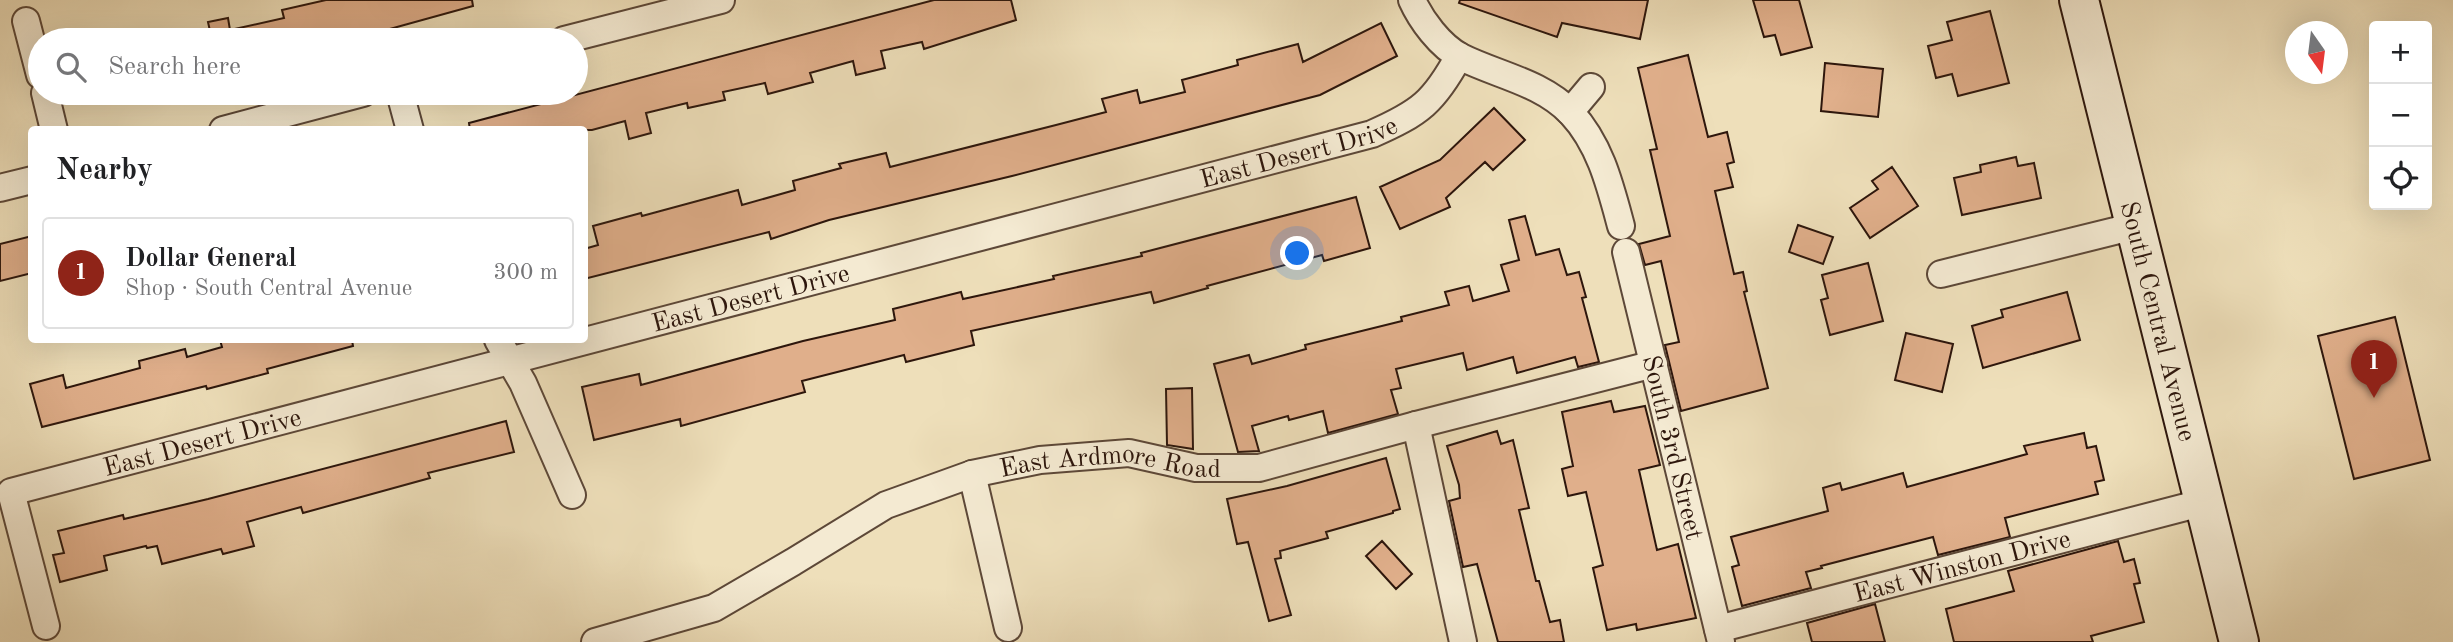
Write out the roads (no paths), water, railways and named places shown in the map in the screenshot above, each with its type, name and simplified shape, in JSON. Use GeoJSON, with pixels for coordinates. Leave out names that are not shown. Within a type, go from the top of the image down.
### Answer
{"type":"FeatureCollection","features":[{"type":"Feature","properties":{"kind":"main road","name":"South Central Avenue"},"geometry":{"type":"LineString","coordinates":[[2079,0],[2239,642]]}},
{"type":"Feature","properties":{"kind":"street"},"geometry":{"type":"LineString","coordinates":[[588,34],[721,0]]}},
{"type":"Feature","properties":{"kind":"street"},"geometry":{"type":"LineString","coordinates":[[1412,0],[1435,34],[1459,56],[1538,90],[1570,112],[1597,149],[1621,226]]}},
{"type":"Feature","properties":{"kind":"street"},"geometry":{"type":"LineString","coordinates":[[26,21],[28,29]]}},
{"type":"Feature","properties":{"kind":"street","name":"East Desert Drive"},"geometry":{"type":"LineString","coordinates":[[588,328],[1373,134],[1402,121],[1432,99],[1459,56]]}},
{"type":"Feature","properties":{"kind":"street"},"geometry":{"type":"LineString","coordinates":[[1570,112],[1591,87]]}},
{"type":"Feature","properties":{"kind":"street"},"geometry":{"type":"LineString","coordinates":[[48,105],[53,126]]}},
{"type":"Feature","properties":{"kind":"street"},"geometry":{"type":"LineString","coordinates":[[238,126],[318,105]]}},
{"type":"Feature","properties":{"kind":"street"},"geometry":{"type":"LineString","coordinates":[[403,105],[409,126]]}},
{"type":"Feature","properties":{"kind":"street"},"geometry":{"type":"LineString","coordinates":[[0,188],[28,181]]}},
{"type":"Feature","properties":{"kind":"street"},"geometry":{"type":"LineString","coordinates":[[1941,274],[2135,226]]}},
{"type":"Feature","properties":{"kind":"street","name":"South 3rd Street"},"geometry":{"type":"LineString","coordinates":[[1626,252],[1720,636]]}},
{"type":"Feature","properties":{"kind":"street","name":"East Desert Drive"},"geometry":{"type":"LineString","coordinates":[[46,626],[11,492],[528,343]]}},
{"type":"Feature","properties":{"kind":"street"},"geometry":{"type":"LineString","coordinates":[[504,349],[523,383],[572,495]]}},
{"type":"Feature","properties":{"kind":"street","name":"East Ardmore Road"},"geometry":{"type":"LineString","coordinates":[[595,642],[714,608],[886,505],[972,474],[1040,460],[1129,453],[1196,468],[1259,468],[1654,365]]}},
{"type":"Feature","properties":{"kind":"street"},"geometry":{"type":"LineString","coordinates":[[1416,425],[1463,642]]}},
{"type":"Feature","properties":{"kind":"street"},"geometry":{"type":"LineString","coordinates":[[972,474],[1008,628]]}},
{"type":"Feature","properties":{"kind":"street","name":"East Winston Drive"},"geometry":{"type":"LineString","coordinates":[[1720,636],[2205,502]]}},
{"type":"Feature","properties":{"kind":"place","name":"Dollar General"},"geometry":{"type":"Point","coordinates":[2374,398]}}]}
